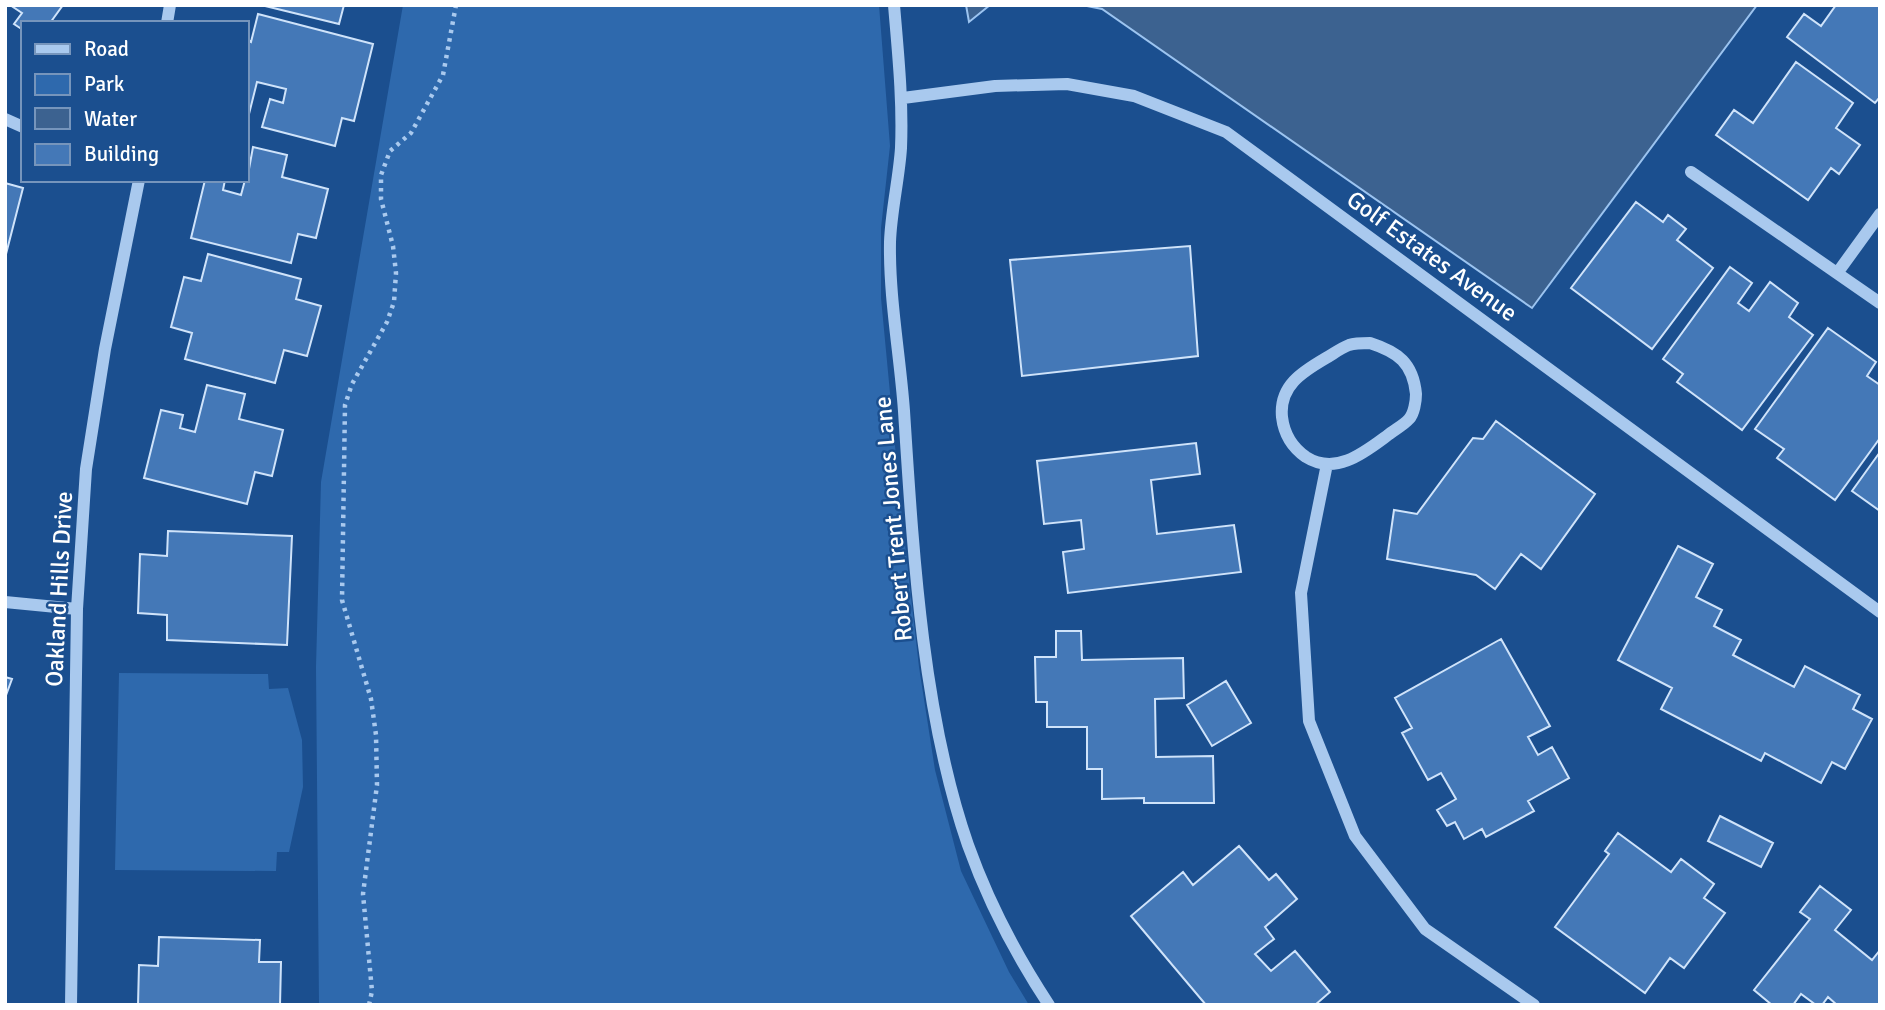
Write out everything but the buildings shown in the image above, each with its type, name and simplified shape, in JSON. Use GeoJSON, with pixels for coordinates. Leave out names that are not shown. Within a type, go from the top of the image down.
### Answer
{"type":"FeatureCollection","features":[{"type":"Feature","properties":{"kind":"street","name":"Robert Trent Jones Lane"},"geometry":{"type":"LineString","coordinates":[[894,5],[903,99],[901,150],[890,242],[909,490],[926,654],[940,734],[968,844],[984,884],[1023,964],[1049,1005]]}},
{"type":"Feature","properties":{"kind":"street","name":"Golf Estates Avenue"},"geometry":{"type":"LineString","coordinates":[[903,99],[995,86],[1067,84],[1134,96],[1226,132],[1880,612]]}},
{"type":"Feature","properties":{"kind":"street"},"geometry":{"type":"LineString","coordinates":[[5,119],[21,126]]}},
{"type":"Feature","properties":{"kind":"street"},"geometry":{"type":"LineString","coordinates":[[1691,172],[1880,303]]}},
{"type":"Feature","properties":{"kind":"street","name":"Oakland Hills Drive"},"geometry":{"type":"LineString","coordinates":[[72,1005],[77,609],[86,469],[105,349],[139,182]]}},
{"type":"Feature","properties":{"kind":"street"},"geometry":{"type":"LineString","coordinates":[[1838,272],[1880,214]]}},
{"type":"Feature","properties":{"kind":"street"},"geometry":{"type":"LineString","coordinates":[[1370,343],[1389,349],[1405,361],[1415,379],[1416,399],[1410,418],[1347,462],[1327,464],[1308,458],[1292,445],[1283,428],[1281,407],[1287,388],[1300,373],[1350,344],[1370,343]]}},
{"type":"Feature","properties":{"kind":"street"},"geometry":{"type":"LineString","coordinates":[[1327,464],[1301,593],[1309,721],[1354,836],[1426,929],[1534,1005]]}},
{"type":"Feature","properties":{"kind":"street"},"geometry":{"type":"LineString","coordinates":[[5,602],[77,609]]}},
{"type":"Feature","properties":{"kind":"path"},"geometry":{"type":"LineString","coordinates":[[369,1005],[372,991],[363,894],[377,785],[376,735],[371,699],[342,600],[345,405],[352,384],[387,322],[394,302],[396,273],[393,246],[381,199],[381,175],[390,151],[411,133],[443,75],[456,5]]}},
{"type":"Feature","properties":{"kind":"green space"},"geometry":{"type":"Polygon","coordinates":[[[403,5],[879,5],[890,146],[881,228],[881,298],[919,667],[935,770],[961,871],[1009,972],[1029,1005],[319,1005],[316,667],[321,482],[403,5]]]}},
{"type":"Feature","properties":{"kind":"green space"},"geometry":{"type":"Polygon","coordinates":[[[119,673],[268,674],[269,689],[288,688],[302,740],[303,787],[289,852],[277,852],[276,871],[115,870],[119,673]]]}},
{"type":"Feature","properties":{"kind":"water"},"geometry":{"type":"Polygon","coordinates":[[[966,5],[990,5],[969,22],[966,5]]]}},
{"type":"Feature","properties":{"kind":"water"},"geometry":{"type":"Polygon","coordinates":[[[1082,5],[1757,5],[1532,308],[1102,9],[1082,5]]]}}]}
